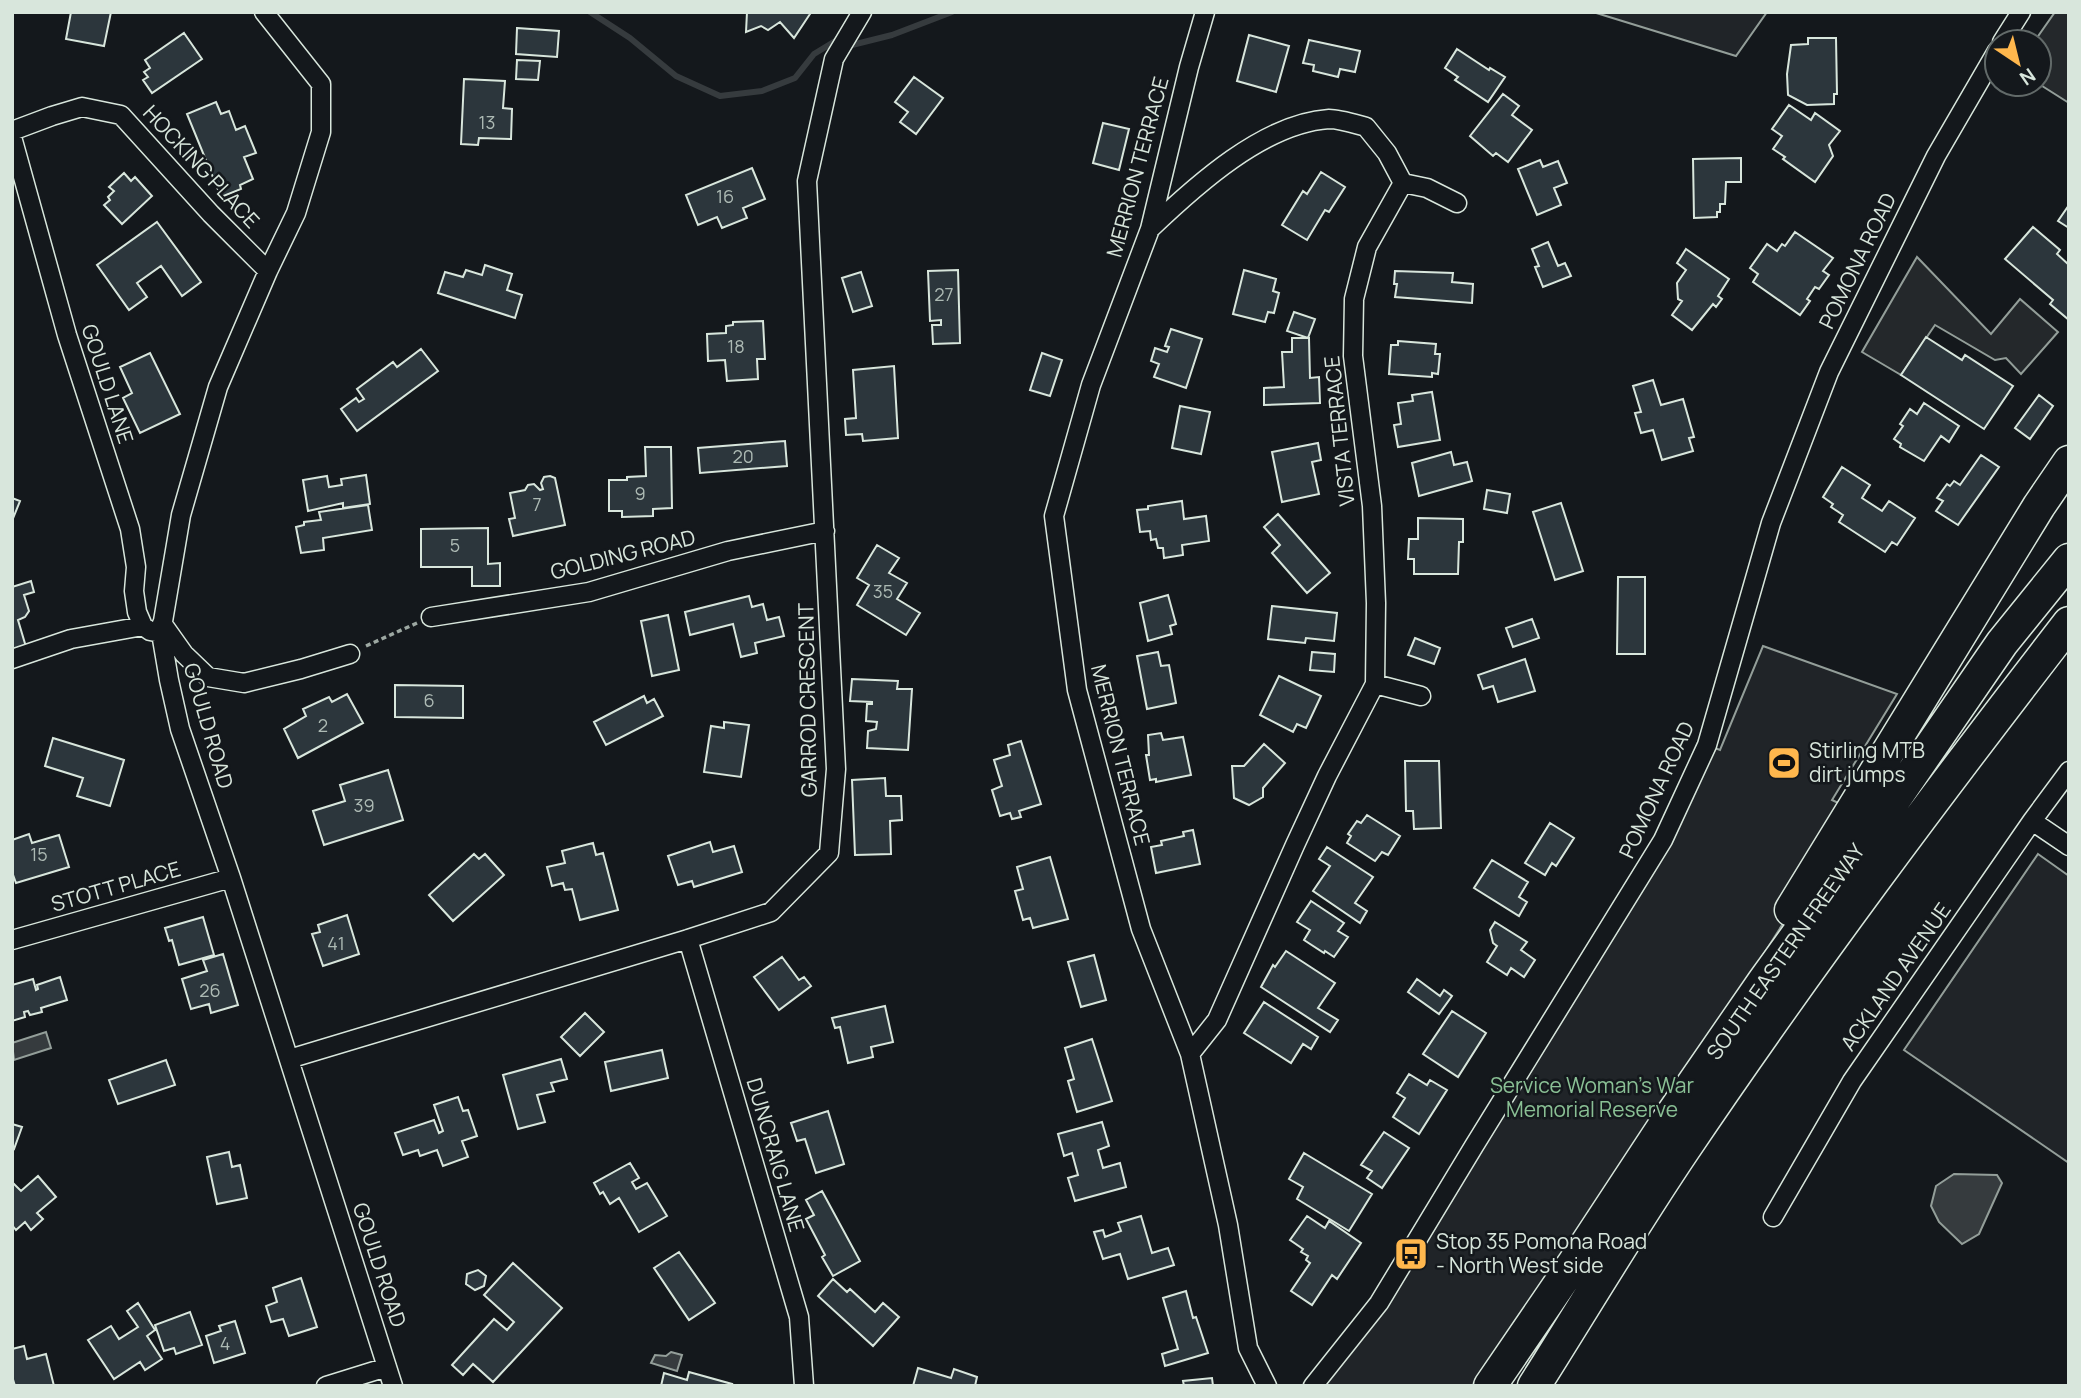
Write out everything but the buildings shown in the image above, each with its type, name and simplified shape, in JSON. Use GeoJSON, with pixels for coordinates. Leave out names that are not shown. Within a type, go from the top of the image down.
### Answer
{"type":"FeatureCollection","features":[{"type":"Feature","properties":{"kind":"highway"},"geometry":{"type":"LineString","coordinates":[[1664,1126],[1699,1056],[1803,892],[2039,506],[2069,462]]}},
{"type":"Feature","properties":{"kind":"highway","name":"SOUTH EASTERN FREEWAY"},"geometry":{"type":"LineString","coordinates":[[1490,1386],[1664,1126],[2003,643],[2069,560]]}},
{"type":"Feature","properties":{"kind":"highway","name":"SOUTH EASTERN FREEWAY"},"geometry":{"type":"LineString","coordinates":[[1534,1386],[1678,1158],[1779,1012],[1867,888],[2069,623]]}},
{"type":"Feature","properties":{"kind":"street","name":"GOULD ROAD"},"geometry":{"type":"LineString","coordinates":[[264,12],[321,84],[321,132],[296,213],[218,387],[181,515],[155,627],[180,729],[232,878],[393,1386]]}},
{"type":"Feature","properties":{"kind":"street","name":"GARROD CRESCENT"},"geometry":{"type":"LineString","coordinates":[[289,1059],[771,912],[829,853],[836,769],[807,181],[834,59],[862,12]]}},
{"type":"Feature","properties":{"kind":"street","name":"MERRION TERRACE"},"geometry":{"type":"LineString","coordinates":[[1205,12],[1150,229],[1091,385],[1054,516],[1077,690],[1141,929],[1190,1054],[1228,1225],[1248,1348],[1267,1386]]}},
{"type":"Feature","properties":{"kind":"street"},"geometry":{"type":"LineString","coordinates":[[2011,28],[2021,12]]}},
{"type":"Feature","properties":{"kind":"street","name":"POMONA ROAD"},"geometry":{"type":"LineString","coordinates":[[1313,1386],[1379,1303],[1663,840],[1707,745],[1771,523],[1829,372],[1936,156],[1983,75]]}},
{"type":"Feature","properties":{"kind":"street","name":"HOCKING PLACE"},"geometry":{"type":"LineString","coordinates":[[12,131],[82,107],[121,115],[211,214],[268,271]]}},
{"type":"Feature","properties":{"kind":"street"},"geometry":{"type":"LineString","coordinates":[[1150,229],[1217,170],[1260,141],[1294,127],[1330,119],[1366,127],[1387,153],[1403,183],[1427,188],[1457,203]]}},
{"type":"Feature","properties":{"kind":"street","name":"GOULD LANE"},"geometry":{"type":"LineString","coordinates":[[12,137],[67,335],[130,529],[136,567],[134,591],[137,611],[155,627]]}},
{"type":"Feature","properties":{"kind":"street","name":"VISTA TERRACE"},"geometry":{"type":"LineString","coordinates":[[1190,1054],[1217,1020],[1300,833],[1375,684],[1376,603],[1372,506],[1353,356],[1354,299],[1367,247],[1403,183]]}},
{"type":"Feature","properties":{"kind":"street","name":"GOLDING ROAD"},"geometry":{"type":"LineString","coordinates":[[431,617],[589,592],[729,551],[825,531]]}},
{"type":"Feature","properties":{"kind":"street"},"geometry":{"type":"LineString","coordinates":[[12,659],[71,639],[155,627],[208,677],[244,683],[350,654]]}},
{"type":"Feature","properties":{"kind":"street"},"geometry":{"type":"LineString","coordinates":[[1375,684],[1421,696]]}},
{"type":"Feature","properties":{"kind":"street","name":"ACKLAND AVENUE"},"geometry":{"type":"LineString","coordinates":[[1773,1217],[1853,1081],[2069,771]]}},
{"type":"Feature","properties":{"kind":"street"},"geometry":{"type":"LineString","coordinates":[[2032,821],[2069,846]]}},
{"type":"Feature","properties":{"kind":"street","name":"STOTT PLACE"},"geometry":{"type":"LineString","coordinates":[[12,940],[232,878]]}},
{"type":"Feature","properties":{"kind":"street","name":"DUNCRAIG LANE"},"geometry":{"type":"LineString","coordinates":[[688,939],[799,1317],[804,1386]]}},
{"type":"Feature","properties":{"kind":"street"},"geometry":{"type":"LineString","coordinates":[[327,1386],[387,1367]]}},
{"type":"Feature","properties":{"kind":"path"},"geometry":{"type":"LineString","coordinates":[[350,654],[431,617]]}},
{"type":"Feature","properties":{"kind":"green space"},"geometry":{"type":"Polygon","coordinates":[[[1593,12],[1767,12],[1736,56],[1593,12]]]}},
{"type":"Feature","properties":{"kind":"green space","name":"Service Woman's War Memorial Reserve"},"geometry":{"type":"Polygon","coordinates":[[[1763,646],[1897,694],[1832,800],[1853,810],[1490,1386],[1317,1386],[1590,960],[1707,745],[1720,750],[1763,646]]]}},
{"type":"Feature","properties":{"kind":"green space"},"geometry":{"type":"Polygon","coordinates":[[[2038,854],[2069,876],[2069,1163],[1904,1050],[2038,854]]]}},
{"type":"Feature","properties":{"kind":"shaded area"},"geometry":{"type":"Polygon","coordinates":[[[2055,12],[2069,12],[2069,103],[2053,93],[2053,28],[2044,28],[2055,12]]]}},
{"type":"Feature","properties":{"kind":"shaded area"},"geometry":{"type":"Polygon","coordinates":[[[1917,257],[1991,334],[2020,299],[2058,332],[2021,374],[2006,358],[1995,360],[1935,325],[1901,375],[1862,352],[1917,257]]]}},
{"type":"Feature","properties":{"kind":"shaded area"},"geometry":{"type":"Polygon","coordinates":[[[46,1032],[51,1048],[14,1060],[12,1043],[46,1032]]]}},
{"type":"Feature","properties":{"kind":"shaded area"},"geometry":{"type":"Polygon","coordinates":[[[1954,1174],[1997,1175],[2002,1183],[1979,1234],[1962,1244],[1939,1222],[1931,1206],[1936,1186],[1954,1174]]]}},
{"type":"Feature","properties":{"kind":"shaded area"},"geometry":{"type":"Polygon","coordinates":[[[671,1352],[682,1355],[677,1371],[651,1363],[655,1355],[666,1356],[671,1352]]]}},
{"type":"Feature","properties":{"kind":"waterway"},"geometry":{"type":"LineString","coordinates":[[590,12],[630,38],[676,76],[720,96],[762,91],[795,78],[814,54],[837,40]]}},
{"type":"Feature","properties":{"kind":"waterway"},"geometry":{"type":"LineString","coordinates":[[852,45],[892,35],[952,12]]}},
{"type":"Feature","properties":{"kind":"place","name":"Stirling MTB dirt jumps"},"geometry":{"type":"Point","coordinates":[1784,763]}},
{"type":"Feature","properties":{"kind":"place","name":"Stop 35 Pomona Road - North West side"},"geometry":{"type":"Point","coordinates":[1411,1254]}}]}
